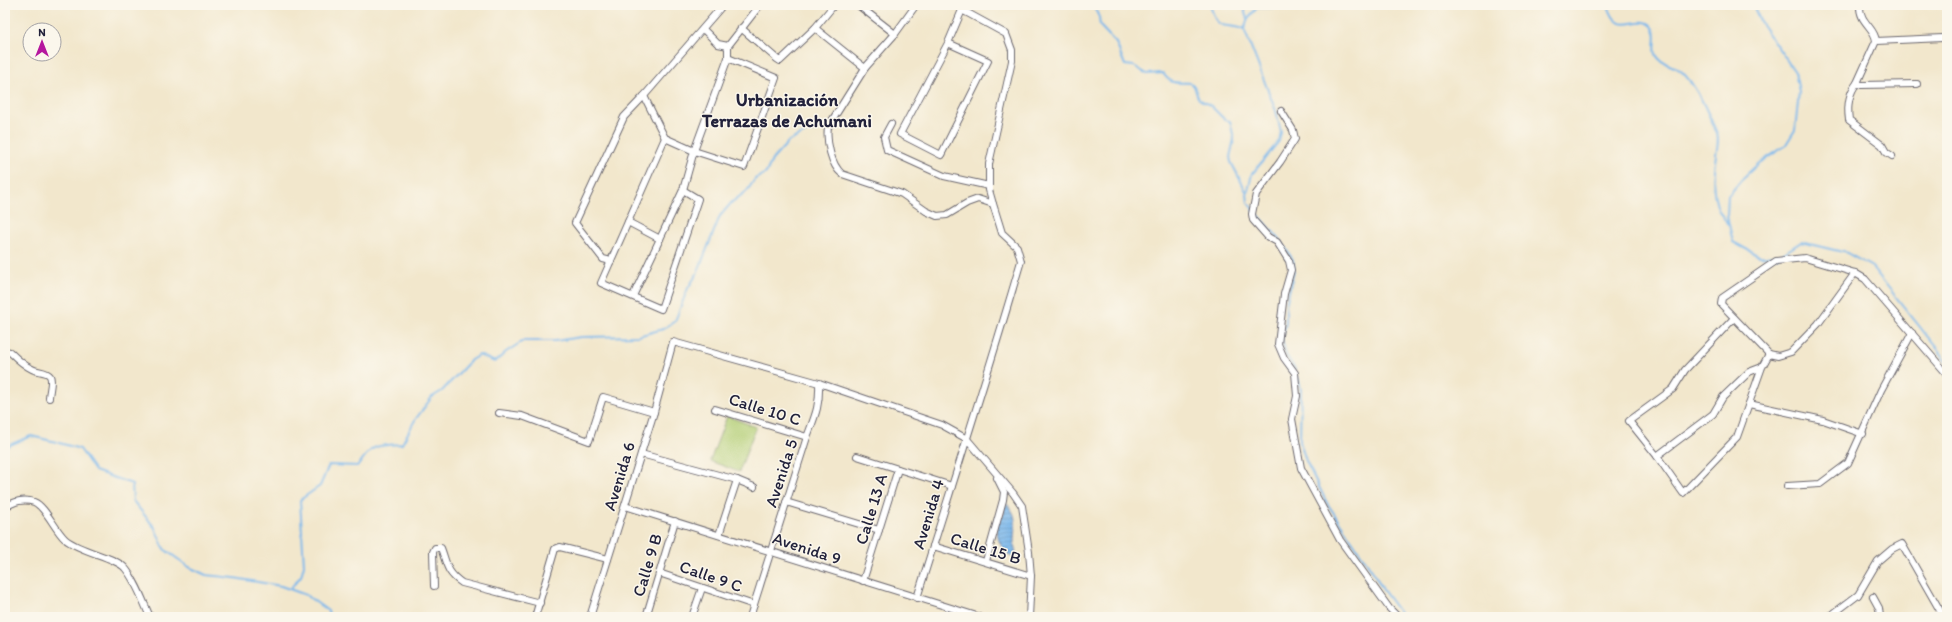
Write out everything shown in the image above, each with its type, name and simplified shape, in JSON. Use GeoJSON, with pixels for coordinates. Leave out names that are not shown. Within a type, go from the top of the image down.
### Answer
{"type":"FeatureCollection","features":[{"type":"Feature","properties":{"kind":"street"},"geometry":{"type":"LineString","coordinates":[[611,261],[603,259],[575,223],[624,117],[723,5]]}},
{"type":"Feature","properties":{"kind":"street"},"geometry":{"type":"LineString","coordinates":[[633,296],[683,190],[694,151],[728,58],[728,46],[760,5]]}},
{"type":"Feature","properties":{"kind":"street"},"geometry":{"type":"LineString","coordinates":[[741,28],[780,61],[815,28],[834,5]]}},
{"type":"Feature","properties":{"kind":"street"},"geometry":{"type":"LineString","coordinates":[[858,5],[895,34]]}},
{"type":"Feature","properties":{"kind":"street"},"geometry":{"type":"LineString","coordinates":[[916,5],[895,34],[865,68],[828,127],[827,132],[832,159],[837,170],[842,174],[902,194],[926,211],[937,216],[947,215],[966,203],[978,199],[993,204]]}},
{"type":"Feature","properties":{"kind":"street"},"geometry":{"type":"LineString","coordinates":[[1860,5],[1863,20],[1874,34],[1876,41],[1857,83],[1851,90],[1848,110],[1849,120],[1882,145],[1886,152],[1892,156]]}},
{"type":"Feature","properties":{"kind":"street","name":"Avenida 4"},"geometry":{"type":"LineString","coordinates":[[918,598],[972,418],[984,387],[1021,260],[1017,247],[1002,233],[989,186],[989,164],[1012,61],[1012,50],[1006,34],[962,10],[948,44]]}},
{"type":"Feature","properties":{"kind":"street"},"geometry":{"type":"LineString","coordinates":[[815,28],[865,68]]}},
{"type":"Feature","properties":{"kind":"street"},"geometry":{"type":"LineString","coordinates":[[703,29],[718,44],[728,46]]}},
{"type":"Feature","properties":{"kind":"street"},"geometry":{"type":"LineString","coordinates":[[1876,41],[1943,38]]}},
{"type":"Feature","properties":{"kind":"street"},"geometry":{"type":"LineString","coordinates":[[948,44],[988,61],[941,155],[900,134],[948,44]]}},
{"type":"Feature","properties":{"kind":"street"},"geometry":{"type":"LineString","coordinates":[[644,96],[665,138],[694,151],[744,167],[776,78],[728,58]]}},
{"type":"Feature","properties":{"kind":"street"},"geometry":{"type":"LineString","coordinates":[[1857,83],[1861,85],[1917,84]]}},
{"type":"Feature","properties":{"kind":"street"},"geometry":{"type":"LineString","coordinates":[[1281,111],[1293,130],[1295,139],[1256,194],[1252,214],[1253,220],[1268,237],[1276,242],[1289,261],[1290,270],[1284,294],[1278,344],[1284,358],[1295,373],[1297,396],[1292,419],[1302,468],[1340,540],[1389,608],[1398,617]]}},
{"type":"Feature","properties":{"kind":"street"},"geometry":{"type":"LineString","coordinates":[[892,124],[884,137],[888,150],[944,176],[989,186]]}},
{"type":"Feature","properties":{"kind":"street"},"geometry":{"type":"LineString","coordinates":[[665,138],[601,282],[661,309],[698,199],[683,190]]}},
{"type":"Feature","properties":{"kind":"street"},"geometry":{"type":"LineString","coordinates":[[628,222],[660,239]]}},
{"type":"Feature","properties":{"kind":"street"},"geometry":{"type":"LineString","coordinates":[[1855,273],[1818,324],[1792,352],[1778,356],[1769,354],[1721,304],[1722,298],[1776,261],[1805,258],[1855,273],[1865,279],[1947,374]]}},
{"type":"Feature","properties":{"kind":"street"},"geometry":{"type":"LineString","coordinates":[[1734,318],[1686,370],[1673,389],[1629,421],[1657,456],[1683,493],[1737,437],[1762,367],[1769,354]]}},
{"type":"Feature","properties":{"kind":"street"},"geometry":{"type":"LineString","coordinates":[[1787,486],[1820,484],[1848,463],[1863,434],[1884,385],[1912,333]]}},
{"type":"Feature","properties":{"kind":"street","name":"Avenida 6"},"geometry":{"type":"LineString","coordinates":[[590,617],[654,412],[673,342],[819,383]]}},
{"type":"Feature","properties":{"kind":"street"},"geometry":{"type":"LineString","coordinates":[[5,351],[10,352],[17,360],[34,370],[47,373],[50,376],[49,398]]}},
{"type":"Feature","properties":{"kind":"street"},"geometry":{"type":"LineString","coordinates":[[1657,456],[1713,414],[1723,397],[1750,372],[1762,367]]}},
{"type":"Feature","properties":{"kind":"street"},"geometry":{"type":"LineString","coordinates":[[819,383],[942,425],[966,439],[1022,506],[1026,527],[1031,576],[1029,617]]}},
{"type":"Feature","properties":{"kind":"street","name":"Avenida 5"},"geometry":{"type":"LineString","coordinates":[[750,617],[820,400],[819,383]]}},
{"type":"Feature","properties":{"kind":"street"},"geometry":{"type":"LineString","coordinates":[[499,413],[522,416],[589,441],[603,397],[654,412]]}},
{"type":"Feature","properties":{"kind":"street"},"geometry":{"type":"LineString","coordinates":[[1749,404],[1823,420],[1863,434]]}},
{"type":"Feature","properties":{"kind":"street","name":"Calle 10 C"},"geometry":{"type":"LineString","coordinates":[[715,409],[807,437]]}},
{"type":"Feature","properties":{"kind":"street"},"geometry":{"type":"LineString","coordinates":[[640,454],[738,480],[754,488]]}},
{"type":"Feature","properties":{"kind":"street"},"geometry":{"type":"LineString","coordinates":[[857,456],[952,486]]}},
{"type":"Feature","properties":{"kind":"street"},"geometry":{"type":"LineString","coordinates":[[986,561],[1004,492],[991,468]]}},
{"type":"Feature","properties":{"kind":"street","name":"Calle 13 A"},"geometry":{"type":"LineString","coordinates":[[863,581],[898,469]]}},
{"type":"Feature","properties":{"kind":"street"},"geometry":{"type":"LineString","coordinates":[[719,535],[738,480]]}},
{"type":"Feature","properties":{"kind":"street"},"geometry":{"type":"LineString","coordinates":[[5,507],[16,501],[27,500],[36,503],[65,538],[80,549],[119,564],[132,579],[150,617]]}},
{"type":"Feature","properties":{"kind":"street"},"geometry":{"type":"LineString","coordinates":[[786,502],[879,530]]}},
{"type":"Feature","properties":{"kind":"street","name":"Avenida 9"},"geometry":{"type":"LineString","coordinates":[[625,506],[976,616]]}},
{"type":"Feature","properties":{"kind":"street","name":"Calle 9 B"},"geometry":{"type":"LineString","coordinates":[[646,617],[675,521]]}},
{"type":"Feature","properties":{"kind":"street"},"geometry":{"type":"LineString","coordinates":[[1829,617],[1858,595],[1878,561],[1892,549],[1902,544],[1945,612],[1934,617]]}},
{"type":"Feature","properties":{"kind":"street","name":"Calle 15 B"},"geometry":{"type":"LineString","coordinates":[[933,546],[1031,576]]}},
{"type":"Feature","properties":{"kind":"street"},"geometry":{"type":"LineString","coordinates":[[434,586],[433,552],[435,548],[438,547],[441,548],[448,570],[454,578],[462,583],[540,603]]}},
{"type":"Feature","properties":{"kind":"street"},"geometry":{"type":"LineString","coordinates":[[535,617],[556,549],[560,547],[608,559]]}},
{"type":"Feature","properties":{"kind":"street","name":"Calle 9 C"},"geometry":{"type":"LineString","coordinates":[[659,573],[754,605]]}},
{"type":"Feature","properties":{"kind":"street"},"geometry":{"type":"LineString","coordinates":[[692,617],[702,588]]}},
{"type":"Feature","properties":{"kind":"street"},"geometry":{"type":"LineString","coordinates":[[1873,597],[1879,608],[1880,617]]}},
{"type":"Feature","properties":{"kind":"green space"},"geometry":{"type":"Polygon","coordinates":[[[727,416],[756,427],[739,472],[710,461],[727,416]]]}},
{"type":"Feature","properties":{"kind":"water"},"geometry":{"type":"Polygon","coordinates":[[[1007,504],[1013,512],[1015,520],[1014,545],[1017,555],[1015,559],[1004,550],[998,538],[997,532],[1000,520],[1004,514],[1004,507],[1007,504]]]}},
{"type":"Feature","properties":{"kind":"waterway"},"geometry":{"type":"LineString","coordinates":[[1093,5],[1099,17],[1100,26],[1116,43],[1125,65],[1134,66],[1147,74],[1163,73],[1167,78],[1176,83],[1192,84],[1199,99],[1211,106],[1225,120],[1230,121],[1234,139],[1230,157],[1231,162],[1247,193]]}},
{"type":"Feature","properties":{"kind":"waterway"},"geometry":{"type":"LineString","coordinates":[[1210,5],[1213,14],[1219,23],[1222,25],[1244,29]]}},
{"type":"Feature","properties":{"kind":"waterway"},"geometry":{"type":"LineString","coordinates":[[1245,5],[1247,19]]}},
{"type":"Feature","properties":{"kind":"waterway"},"geometry":{"type":"LineString","coordinates":[[1286,5],[1281,7],[1257,8],[1248,18],[1244,29],[1276,111],[1281,132],[1279,141],[1252,174],[1247,194],[1248,203],[1281,241],[1293,260],[1294,270],[1286,305],[1286,323],[1282,339],[1286,355],[1295,369]]}},
{"type":"Feature","properties":{"kind":"waterway"},"geometry":{"type":"LineString","coordinates":[[1608,5],[1612,15],[1622,24],[1646,22],[1654,28],[1656,35],[1656,54],[1660,60],[1681,71],[1687,77],[1701,99],[1718,137],[1713,182],[1715,201],[1722,216],[1728,223]]}},
{"type":"Feature","properties":{"kind":"waterway"},"geometry":{"type":"LineString","coordinates":[[1753,5],[1761,23],[1795,72],[1799,92],[1795,130],[1785,146],[1758,164],[1744,177],[1728,196],[1727,216],[1733,242],[1759,256],[1778,257],[1801,242],[1847,253],[1872,267],[1947,361]]}},
{"type":"Feature","properties":{"kind":"waterway"},"geometry":{"type":"LineString","coordinates":[[290,589],[301,576],[304,565],[300,500],[320,486],[329,465],[358,466],[367,453],[376,447],[402,444],[415,420],[432,397],[442,391],[471,360],[479,355],[495,362],[506,352],[523,341],[555,341],[581,337],[638,336],[663,329],[675,321],[688,288],[697,274],[720,216],[732,202],[747,191],[755,179],[766,173],[772,160],[789,141],[807,132],[814,131]]}},
{"type":"Feature","properties":{"kind":"waterway"},"geometry":{"type":"LineString","coordinates":[[1298,377],[1301,389],[1300,442],[1306,461],[1327,503],[1375,575],[1383,590],[1403,617]]}},
{"type":"Feature","properties":{"kind":"waterway"},"geometry":{"type":"LineString","coordinates":[[5,447],[31,436],[80,449],[95,471],[132,484],[133,501],[155,528],[164,549],[189,567],[206,575],[281,586],[306,595],[328,611],[329,617]]}},
{"type":"Feature","properties":{"kind":"district","name":"Urbanización Terrazas de Achumani"},"geometry":{"type":"Point","coordinates":[787,110]}}]}
